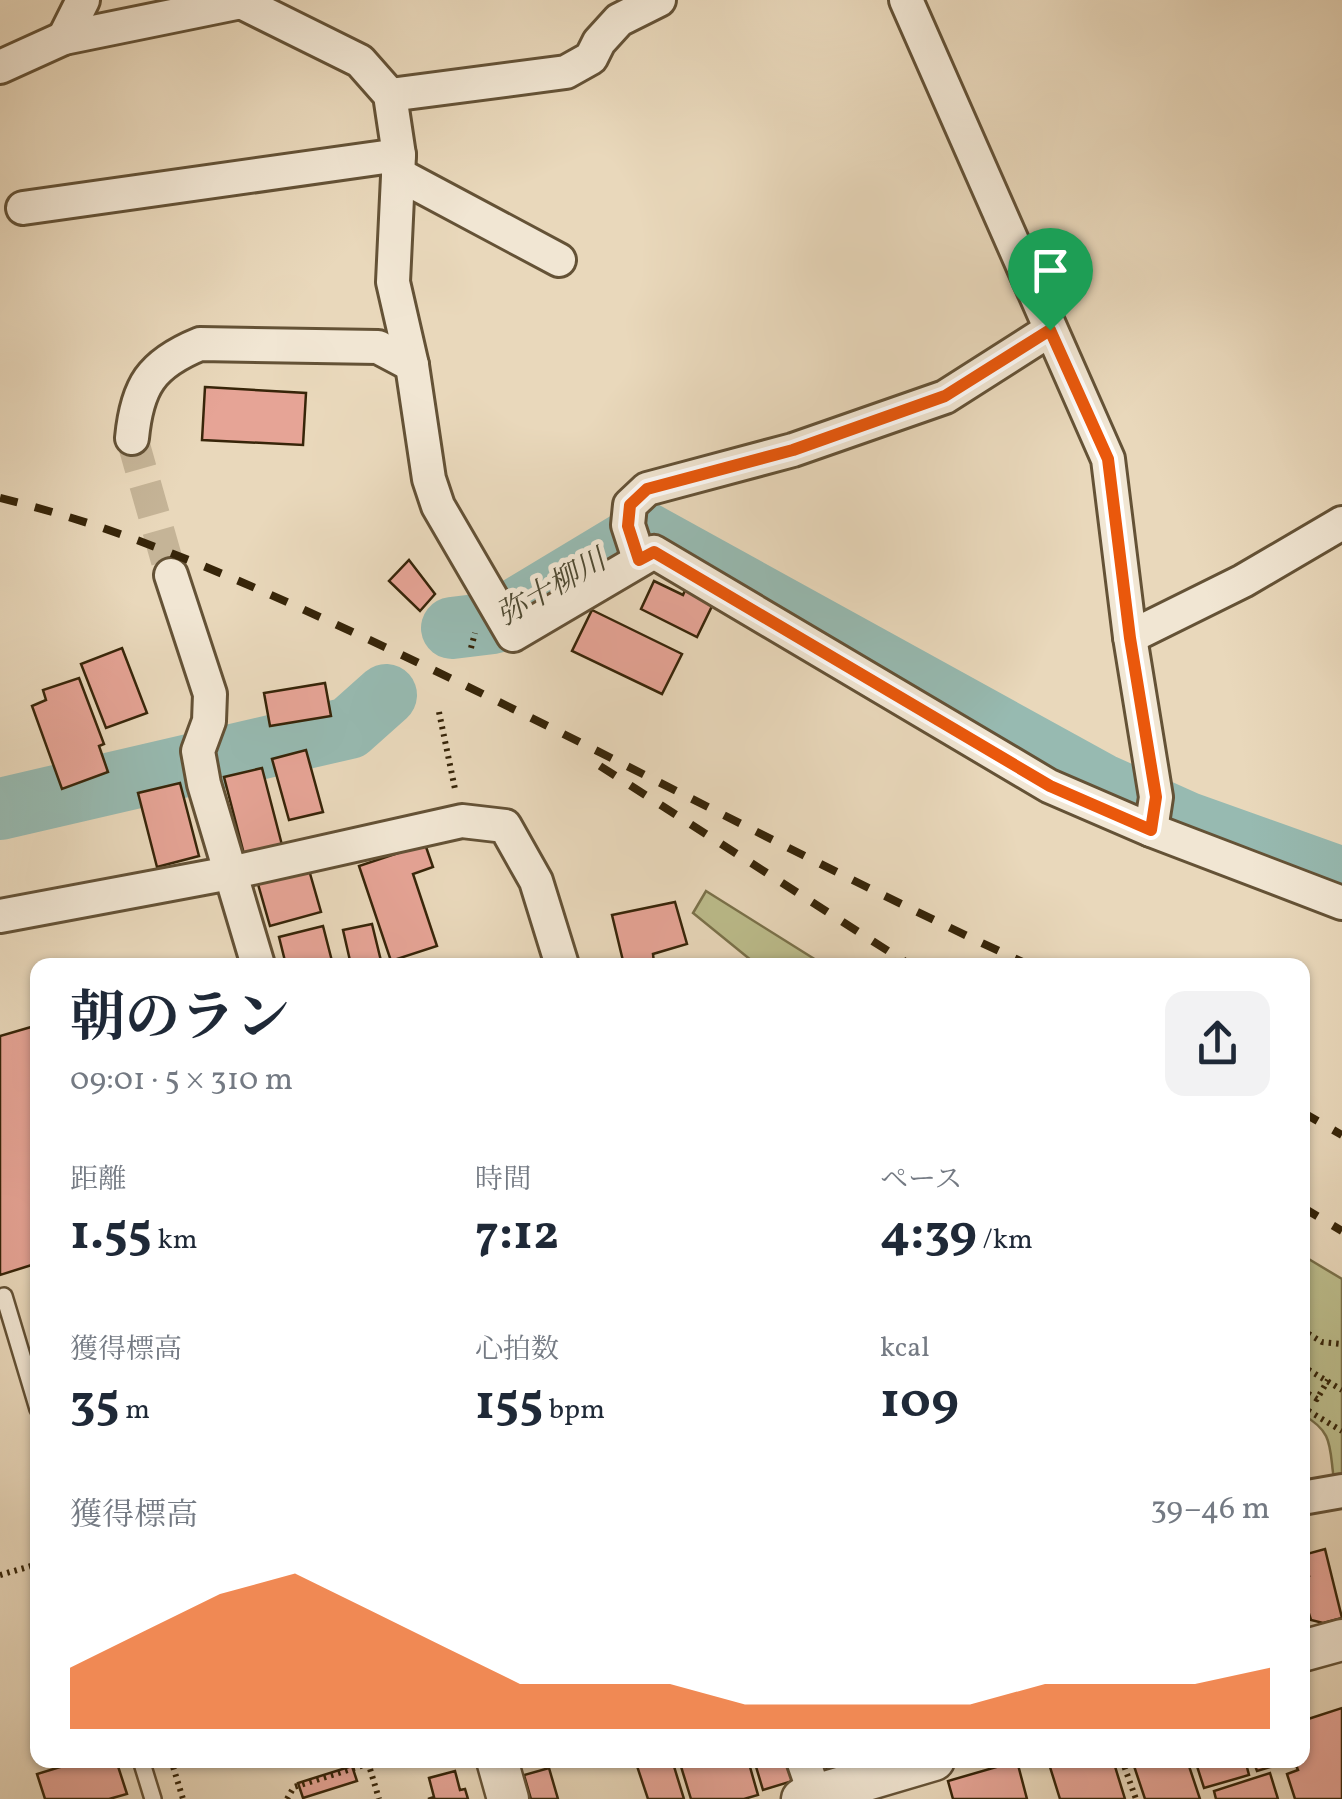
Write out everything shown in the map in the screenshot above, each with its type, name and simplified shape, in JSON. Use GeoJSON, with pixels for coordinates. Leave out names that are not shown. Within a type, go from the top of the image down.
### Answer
{"type":"FeatureCollection","features":[{"type":"Feature","properties":{"kind":"street"},"geometry":{"type":"LineString","coordinates":[[64,38],[83,0]]}},
{"type":"Feature","properties":{"kind":"street"},"geometry":{"type":"LineString","coordinates":[[390,95],[566,72],[591,58],[599,42],[619,20],[659,0]]}},
{"type":"Feature","properties":{"kind":"street"},"geometry":{"type":"LineString","coordinates":[[906,0],[1108,459],[1154,815]]}},
{"type":"Feature","properties":{"kind":"street"},"geometry":{"type":"LineString","coordinates":[[0,67],[64,38],[241,2],[360,61],[390,95],[398,165],[394,282],[412,365],[428,480],[438,506],[513,635],[634,545]]}},
{"type":"Feature","properties":{"kind":"street"},"geometry":{"type":"LineString","coordinates":[[23,208],[398,165],[559,260]]}},
{"type":"Feature","properties":{"kind":"street"},"geometry":{"type":"LineString","coordinates":[[634,545],[630,505],[647,489],[793,450],[945,396],[1050,330]]}},
{"type":"Feature","properties":{"kind":"street"},"geometry":{"type":"LineString","coordinates":[[132,438],[135,405],[151,376],[173,355],[200,344],[378,347],[412,365]]}},
{"type":"Feature","properties":{"kind":"street"},"geometry":{"type":"LineString","coordinates":[[1130,638],[1243,581],[1342,523]]}},
{"type":"Feature","properties":{"kind":"street"},"geometry":{"type":"LineString","coordinates":[[634,545],[654,552],[1050,786],[1154,815],[1342,903]]}},
{"type":"Feature","properties":{"kind":"street"},"geometry":{"type":"LineString","coordinates":[[171,575],[210,694],[209,721],[198,752],[204,784],[256,958]]}},
{"type":"Feature","properties":{"kind":"street"},"geometry":{"type":"LineString","coordinates":[[0,916],[230,873],[462,821],[505,826],[536,881],[560,958]]}},
{"type":"Feature","properties":{"kind":"street"},"geometry":{"type":"LineString","coordinates":[[1310,1497],[1342,1491]]}},
{"type":"Feature","properties":{"kind":"street"},"geometry":{"type":"LineString","coordinates":[[1310,1649],[1342,1640]]}},
{"type":"Feature","properties":{"kind":"street"},"geometry":{"type":"LineString","coordinates":[[499,1768],[508,1799]]}},
{"type":"Feature","properties":{"kind":"street"},"geometry":{"type":"LineString","coordinates":[[806,1785],[893,1768]]}},
{"type":"Feature","properties":{"kind":"lane"},"geometry":{"type":"LineString","coordinates":[[4,1296],[30,1382]]}},
{"type":"Feature","properties":{"kind":"lane"},"geometry":{"type":"LineString","coordinates":[[143,1768],[153,1799]]}},
{"type":"Feature","properties":{"kind":"path"},"geometry":{"type":"LineString","coordinates":[[471,648],[476,636]]}},
{"type":"Feature","properties":{"kind":"path"},"geometry":{"type":"LineString","coordinates":[[438,712],[462,821]]}},
{"type":"Feature","properties":{"kind":"path"},"geometry":{"type":"LineString","coordinates":[[1310,1335],[1322,1342],[1342,1344]]}},
{"type":"Feature","properties":{"kind":"path"},"geometry":{"type":"LineString","coordinates":[[1310,1370],[1342,1390]]}},
{"type":"Feature","properties":{"kind":"path"},"geometry":{"type":"LineString","coordinates":[[1310,1395],[1317,1399],[1328,1380]]}},
{"type":"Feature","properties":{"kind":"path"},"geometry":{"type":"LineString","coordinates":[[1310,1412],[1342,1431]]}},
{"type":"Feature","properties":{"kind":"path"},"geometry":{"type":"LineString","coordinates":[[0,1575],[30,1566]]}},
{"type":"Feature","properties":{"kind":"path"},"geometry":{"type":"LineString","coordinates":[[173,1768],[183,1799]]}},
{"type":"Feature","properties":{"kind":"path"},"geometry":{"type":"LineString","coordinates":[[288,1799],[294,1787],[350,1768]]}},
{"type":"Feature","properties":{"kind":"path"},"geometry":{"type":"LineString","coordinates":[[370,1768],[379,1799]]}},
{"type":"Feature","properties":{"kind":"path"},"geometry":{"type":"LineString","coordinates":[[1125,1768],[1136,1799]]}},
{"type":"Feature","properties":{"kind":"green space"},"geometry":{"type":"Polygon","coordinates":[[[706,891],[813,958],[748,958],[693,913],[706,891]]]}},
{"type":"Feature","properties":{"kind":"green space"},"geometry":{"type":"Polygon","coordinates":[[[1310,1260],[1342,1279],[1342,1478],[1334,1480],[1325,1434],[1313,1421],[1310,1260]]]}},
{"type":"Feature","properties":{"kind":"building"},"geometry":{"type":"Polygon","coordinates":[[[205,387],[306,393],[303,445],[202,440],[205,387]]]}},
{"type":"Feature","properties":{"kind":"building"},"geometry":{"type":"Polygon","coordinates":[[[409,560],[435,594],[420,611],[389,581],[409,560]]]}},
{"type":"Feature","properties":{"kind":"building"},"geometry":{"type":"Polygon","coordinates":[[[654,581],[683,595],[686,588],[714,602],[697,637],[641,609],[654,581]]]}},
{"type":"Feature","properties":{"kind":"building"},"geometry":{"type":"Polygon","coordinates":[[[592,610],[682,654],[662,694],[572,651],[592,610]]]}},
{"type":"Feature","properties":{"kind":"building"},"geometry":{"type":"Polygon","coordinates":[[[122,648],[147,713],[106,728],[81,664],[122,648]]]}},
{"type":"Feature","properties":{"kind":"building"},"geometry":{"type":"Polygon","coordinates":[[[79,678],[104,744],[99,746],[108,772],[62,789],[32,706],[46,700],[43,690],[79,678]]]}},
{"type":"Feature","properties":{"kind":"building"},"geometry":{"type":"Polygon","coordinates":[[[325,683],[331,716],[270,726],[264,693],[325,683]]]}},
{"type":"Feature","properties":{"kind":"building"},"geometry":{"type":"Polygon","coordinates":[[[306,750],[323,812],[289,820],[272,759],[306,750]]]}},
{"type":"Feature","properties":{"kind":"building"},"geometry":{"type":"Polygon","coordinates":[[[262,768],[282,845],[244,854],[224,777],[262,768]]]}},
{"type":"Feature","properties":{"kind":"building"},"geometry":{"type":"Polygon","coordinates":[[[180,783],[199,856],[157,867],[138,793],[180,783]]]}},
{"type":"Feature","properties":{"kind":"building"},"geometry":{"type":"Polygon","coordinates":[[[425,844],[433,867],[413,874],[437,946],[390,958],[359,866],[425,844]]]}},
{"type":"Feature","properties":{"kind":"building"},"geometry":{"type":"Polygon","coordinates":[[[309,870],[321,912],[270,926],[258,884],[309,870]]]}},
{"type":"Feature","properties":{"kind":"building"},"geometry":{"type":"Polygon","coordinates":[[[675,902],[687,944],[653,954],[653,958],[622,958],[612,915],[675,902]]]}},
{"type":"Feature","properties":{"kind":"building"},"geometry":{"type":"Polygon","coordinates":[[[372,924],[380,958],[349,958],[343,930],[372,924]]]}},
{"type":"Feature","properties":{"kind":"building"},"geometry":{"type":"Polygon","coordinates":[[[323,926],[331,958],[284,958],[279,937],[323,926]]]}},
{"type":"Feature","properties":{"kind":"building"},"geometry":{"type":"Polygon","coordinates":[[[30,1027],[30,1266],[0,1275],[0,1036],[30,1027]]]}},
{"type":"Feature","properties":{"kind":"building"},"geometry":{"type":"Polygon","coordinates":[[[1325,1549],[1342,1618],[1323,1623],[1311,1620],[1310,1553],[1325,1549]]]}},
{"type":"Feature","properties":{"kind":"building"},"geometry":{"type":"Polygon","coordinates":[[[1342,1708],[1342,1799],[1295,1799],[1287,1774],[1297,1768],[1310,1768],[1310,1718],[1342,1708]]]}},
{"type":"Feature","properties":{"kind":"building"},"geometry":{"type":"Polygon","coordinates":[[[57,1768],[119,1768],[127,1794],[109,1799],[45,1799],[37,1774],[57,1768]]]}},
{"type":"Feature","properties":{"kind":"building"},"geometry":{"type":"Polygon","coordinates":[[[346,1768],[353,1768],[357,1781],[303,1798],[298,1783],[346,1768]]]}},
{"type":"Feature","properties":{"kind":"building"},"geometry":{"type":"Polygon","coordinates":[[[549,1768],[558,1799],[531,1799],[524,1775],[549,1768]]]}},
{"type":"Feature","properties":{"kind":"building"},"geometry":{"type":"Polygon","coordinates":[[[638,1768],[674,1768],[684,1799],[648,1799],[638,1768]]]}},
{"type":"Feature","properties":{"kind":"building"},"geometry":{"type":"Polygon","coordinates":[[[681,1768],[750,1768],[758,1795],[744,1799],[691,1799],[681,1768]]]}},
{"type":"Feature","properties":{"kind":"building"},"geometry":{"type":"Polygon","coordinates":[[[756,1768],[796,1768],[799,1779],[763,1790],[756,1768]]]}},
{"type":"Feature","properties":{"kind":"building"},"geometry":{"type":"Polygon","coordinates":[[[993,1768],[1019,1768],[1027,1799],[953,1799],[948,1781],[993,1768]]]}},
{"type":"Feature","properties":{"kind":"building"},"geometry":{"type":"Polygon","coordinates":[[[1050,1768],[1115,1768],[1125,1799],[1060,1799],[1050,1768]]]}},
{"type":"Feature","properties":{"kind":"building"},"geometry":{"type":"Polygon","coordinates":[[[1135,1768],[1190,1768],[1200,1799],[1145,1799],[1135,1768]]]}},
{"type":"Feature","properties":{"kind":"building"},"geometry":{"type":"Polygon","coordinates":[[[1198,1768],[1247,1768],[1249,1775],[1204,1788],[1198,1768]]]}},
{"type":"Feature","properties":{"kind":"building"},"geometry":{"type":"Polygon","coordinates":[[[455,1771],[460,1790],[465,1789],[468,1799],[428,1799],[434,1797],[429,1778],[455,1771]]]}},
{"type":"Feature","properties":{"kind":"building"},"geometry":{"type":"Polygon","coordinates":[[[1270,1773],[1278,1799],[1216,1799],[1214,1791],[1270,1773]]]}},
{"type":"Feature","properties":{"kind":"waterway","name":"弥十柳川"},"geometry":{"type":"LineString","coordinates":[[452,628],[493,623],[644,532],[1101,784],[1188,823],[1342,878]]}},
{"type":"Feature","properties":{"kind":"waterway","name":"弥十柳川"},"geometry":{"type":"LineString","coordinates":[[0,809],[349,728],[386,695]]}},
{"type":"Feature","properties":{"kind":"tunnel"},"geometry":{"type":"LineString","coordinates":[[132,438],[171,575]]}},
{"type":"Feature","properties":{"kind":"railway"},"geometry":{"type":"LineString","coordinates":[[0,498],[100,527],[294,605],[469,687],[1014,958]]}},
{"type":"Feature","properties":{"kind":"railway"},"geometry":{"type":"LineString","coordinates":[[600,766],[899,958]]}},
{"type":"Feature","properties":{"kind":"railway"},"geometry":{"type":"LineString","coordinates":[[1310,1117],[1342,1135]]}},
{"type":"Feature","properties":{"kind":"railway"},"geometry":{"type":"LineString","coordinates":[[1310,1212],[1342,1231]]}},
{"type":"Feature","properties":{"kind":"route"},"geometry":{"type":"LineString","coordinates":[[1050,330],[1108,459],[1130,638],[1156,797],[1151,830],[1050,786],[654,552],[639,560],[628,526],[630,505],[647,489],[793,450],[945,396],[1050,330]]}}]}
